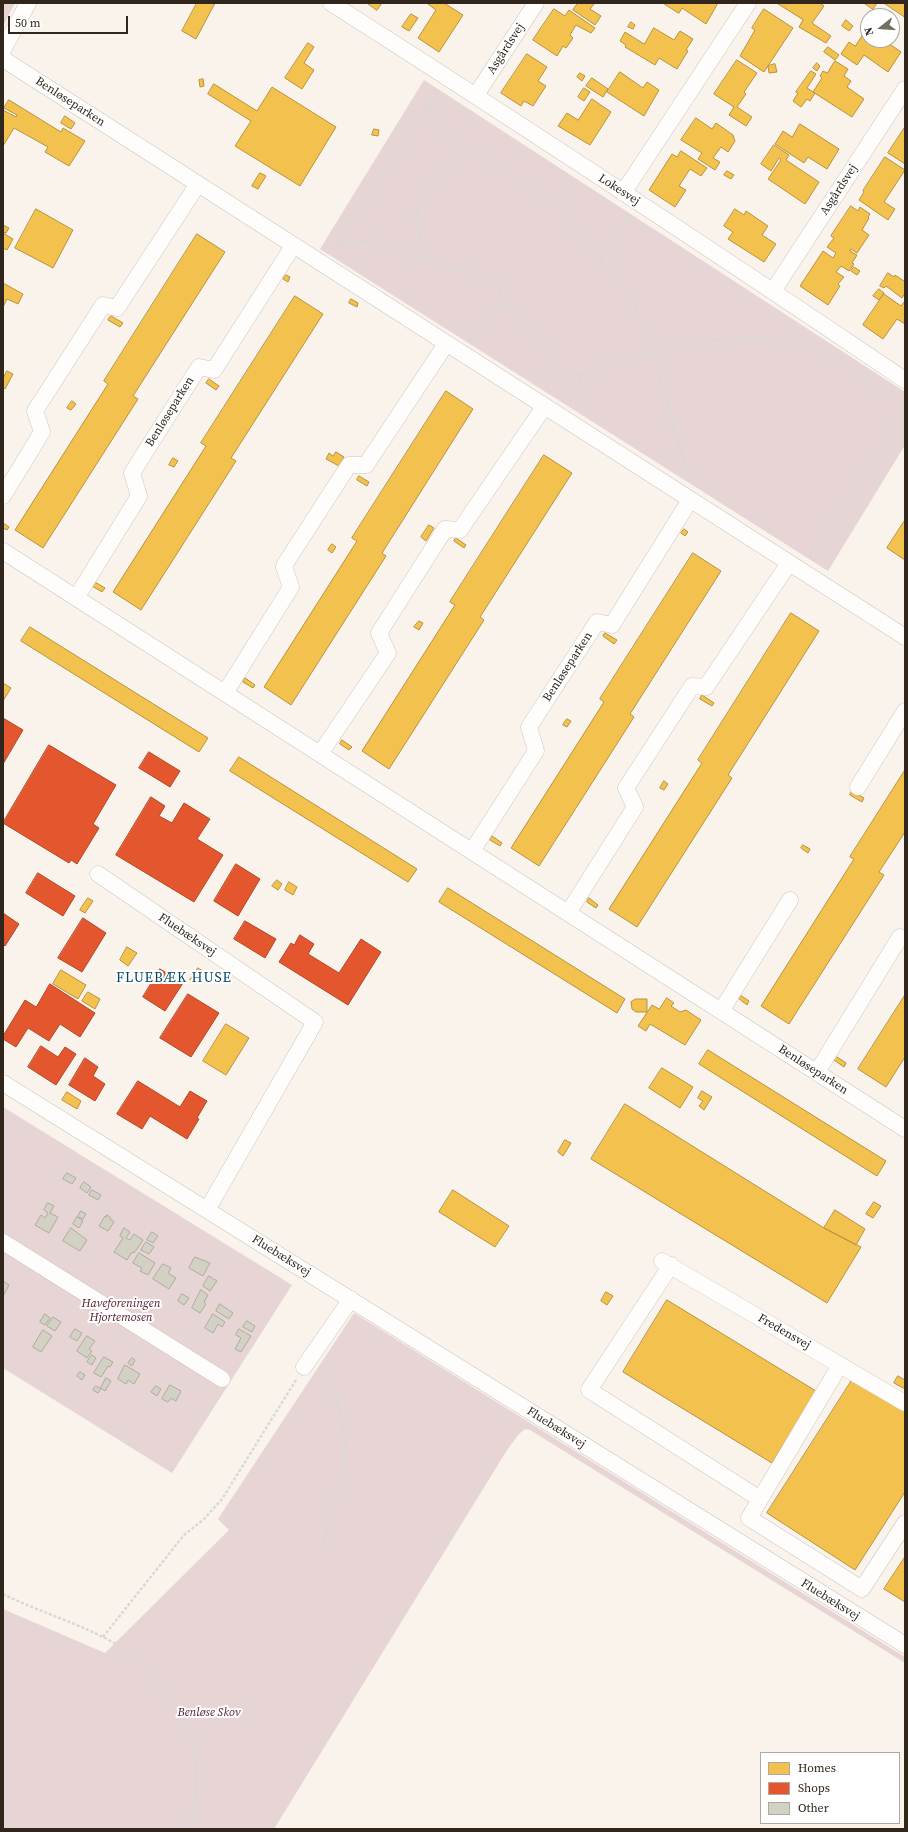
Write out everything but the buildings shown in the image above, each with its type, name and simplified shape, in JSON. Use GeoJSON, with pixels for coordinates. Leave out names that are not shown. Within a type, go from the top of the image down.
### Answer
{"type":"FeatureCollection","features":[{"type":"Feature","properties":{"kind":"street"},"geometry":{"type":"LineString","coordinates":[[3,50],[28,3]]}},
{"type":"Feature","properties":{"kind":"street","name":"Lokesvej"},"geometry":{"type":"LineString","coordinates":[[330,3],[476,95],[905,380]]}},
{"type":"Feature","properties":{"kind":"street","name":"Asgårdsvej"},"geometry":{"type":"LineString","coordinates":[[476,95],[536,3]]}},
{"type":"Feature","properties":{"kind":"street"},"geometry":{"type":"LineString","coordinates":[[623,193],[748,3]]}},
{"type":"Feature","properties":{"kind":"street","name":"Benløseparken"},"geometry":{"type":"LineString","coordinates":[[3,58],[511,386],[905,637]]}},
{"type":"Feature","properties":{"kind":"street","name":"Asgårdsvej"},"geometry":{"type":"LineString","coordinates":[[773,291],[905,89]]}},
{"type":"Feature","properties":{"kind":"street"},"geometry":{"type":"LineString","coordinates":[[3,496],[42,432],[35,411],[103,305],[117,308],[198,184]]}},
{"type":"Feature","properties":{"kind":"street","name":"Benløseparken"},"geometry":{"type":"LineString","coordinates":[[76,598],[139,496],[132,473],[199,367],[214,370],[293,246]]}},
{"type":"Feature","properties":{"kind":"street"},"geometry":{"type":"LineString","coordinates":[[225,693],[291,587],[284,567],[285,564],[349,465],[366,466],[446,344]]}},
{"type":"Feature","properties":{"kind":"street"},"geometry":{"type":"LineString","coordinates":[[320,754],[388,653],[379,633],[444,529],[460,530],[544,407]]}},
{"type":"Feature","properties":{"kind":"street","name":"Benløseparken"},"geometry":{"type":"LineString","coordinates":[[472,852],[536,751],[529,727],[597,622],[612,625],[690,500]]}},
{"type":"Feature","properties":{"kind":"street","name":"Benløseparken"},"geometry":{"type":"LineString","coordinates":[[3,551],[905,1129]]}},
{"type":"Feature","properties":{"kind":"street"},"geometry":{"type":"LineString","coordinates":[[568,913],[635,807],[626,788],[692,686],[706,687],[795,567]]}},
{"type":"Feature","properties":{"kind":"street"},"geometry":{"type":"LineString","coordinates":[[858,787],[905,711]]}},
{"type":"Feature","properties":{"kind":"street","name":"Fluebæksvej"},"geometry":{"type":"LineString","coordinates":[[98,874],[316,1022],[207,1210]]}},
{"type":"Feature","properties":{"kind":"street"},"geometry":{"type":"LineString","coordinates":[[721,1010],[790,900]]}},
{"type":"Feature","properties":{"kind":"street"},"geometry":{"type":"LineString","coordinates":[[817,1072],[900,937]]}},
{"type":"Feature","properties":{"kind":"street","name":"Fluebæksvej"},"geometry":{"type":"LineString","coordinates":[[3,1083],[905,1645]]}},
{"type":"Feature","properties":{"kind":"street"},"geometry":{"type":"LineString","coordinates":[[3,1242],[222,1379]]}},
{"type":"Feature","properties":{"kind":"street","name":"Fredensvej"},"geometry":{"type":"LineString","coordinates":[[760,1499],[589,1390],[666,1263],[905,1402]]}},
{"type":"Feature","properties":{"kind":"street"},"geometry":{"type":"LineString","coordinates":[[306,1364],[351,1299]]}},
{"type":"Feature","properties":{"kind":"street"},"geometry":{"type":"LineString","coordinates":[[840,1365],[749,1518],[862,1589],[905,1523]]}},
{"type":"Feature","properties":{"kind":"path"},"geometry":{"type":"LineString","coordinates":[[323,265],[446,76]]}},
{"type":"Feature","properties":{"kind":"path"},"geometry":{"type":"LineString","coordinates":[[429,103],[457,156]]}},
{"type":"Feature","properties":{"kind":"path"},"geometry":{"type":"LineString","coordinates":[[436,266],[421,240],[416,224],[417,209],[445,166],[457,156],[467,152],[479,156],[571,212],[578,234],[587,250],[618,279],[632,299],[653,352],[687,473],[694,483]]}},
{"type":"Feature","properties":{"kind":"path"},"geometry":{"type":"LineString","coordinates":[[600,262],[639,203]]}},
{"type":"Feature","properties":{"kind":"path"},"geometry":{"type":"LineString","coordinates":[[335,247],[372,240],[436,266],[490,275],[499,285],[502,301],[564,375]]}},
{"type":"Feature","properties":{"kind":"path"},"geometry":{"type":"LineString","coordinates":[[462,354],[502,301]]}},
{"type":"Feature","properties":{"kind":"path"},"geometry":{"type":"LineString","coordinates":[[511,386],[564,375],[580,374],[653,352],[703,342],[740,340],[788,342],[822,349],[844,359],[905,408]]}},
{"type":"Feature","properties":{"kind":"path"},"geometry":{"type":"LineString","coordinates":[[561,418],[581,384],[580,374]]}},
{"type":"Feature","properties":{"kind":"path"},"geometry":{"type":"LineString","coordinates":[[795,567],[810,557],[905,413]]}},
{"type":"Feature","properties":{"kind":"path"},"geometry":{"type":"LineString","coordinates":[[803,553],[810,557]]}},
{"type":"Feature","properties":{"kind":"path"},"geometry":{"type":"LineString","coordinates":[[103,1637],[179,1541],[204,1519],[222,1499],[306,1364],[318,1366],[336,1391],[345,1435],[342,1479],[322,1544]]}},
{"type":"Feature","properties":{"kind":"path"},"geometry":{"type":"LineString","coordinates":[[3,1594],[103,1637],[134,1655],[155,1676],[174,1700],[185,1720],[194,1750],[196,1786],[190,1829]]}},
{"type":"Feature","properties":{"kind":"green space"},"geometry":{"type":"Polygon","coordinates":[[[3,3],[15,3],[3,26],[3,3]]]}},
{"type":"Feature","properties":{"kind":"green space"},"geometry":{"type":"Polygon","coordinates":[[[424,80],[905,392],[905,445],[828,571],[320,249],[424,80]]]}},
{"type":"Feature","properties":{"kind":"green space","name":"Haveforeningen Hjortemosen"},"geometry":{"type":"Polygon","coordinates":[[[3,1107],[292,1285],[172,1473],[3,1368],[3,1107]]]}},
{"type":"Feature","properties":{"kind":"green space","name":"Benløse Skov"},"geometry":{"type":"Polygon","coordinates":[[[354,1313],[905,1657],[905,1663],[530,1430],[525,1429],[519,1434],[507,1450],[274,1829],[3,1829],[3,1609],[105,1653],[229,1530],[218,1519],[354,1313]]]}},
{"type":"Feature","properties":{"kind":"district","name":"FLUEBÆK HUSE"},"geometry":{"type":"Point","coordinates":[174,978]}}]}
